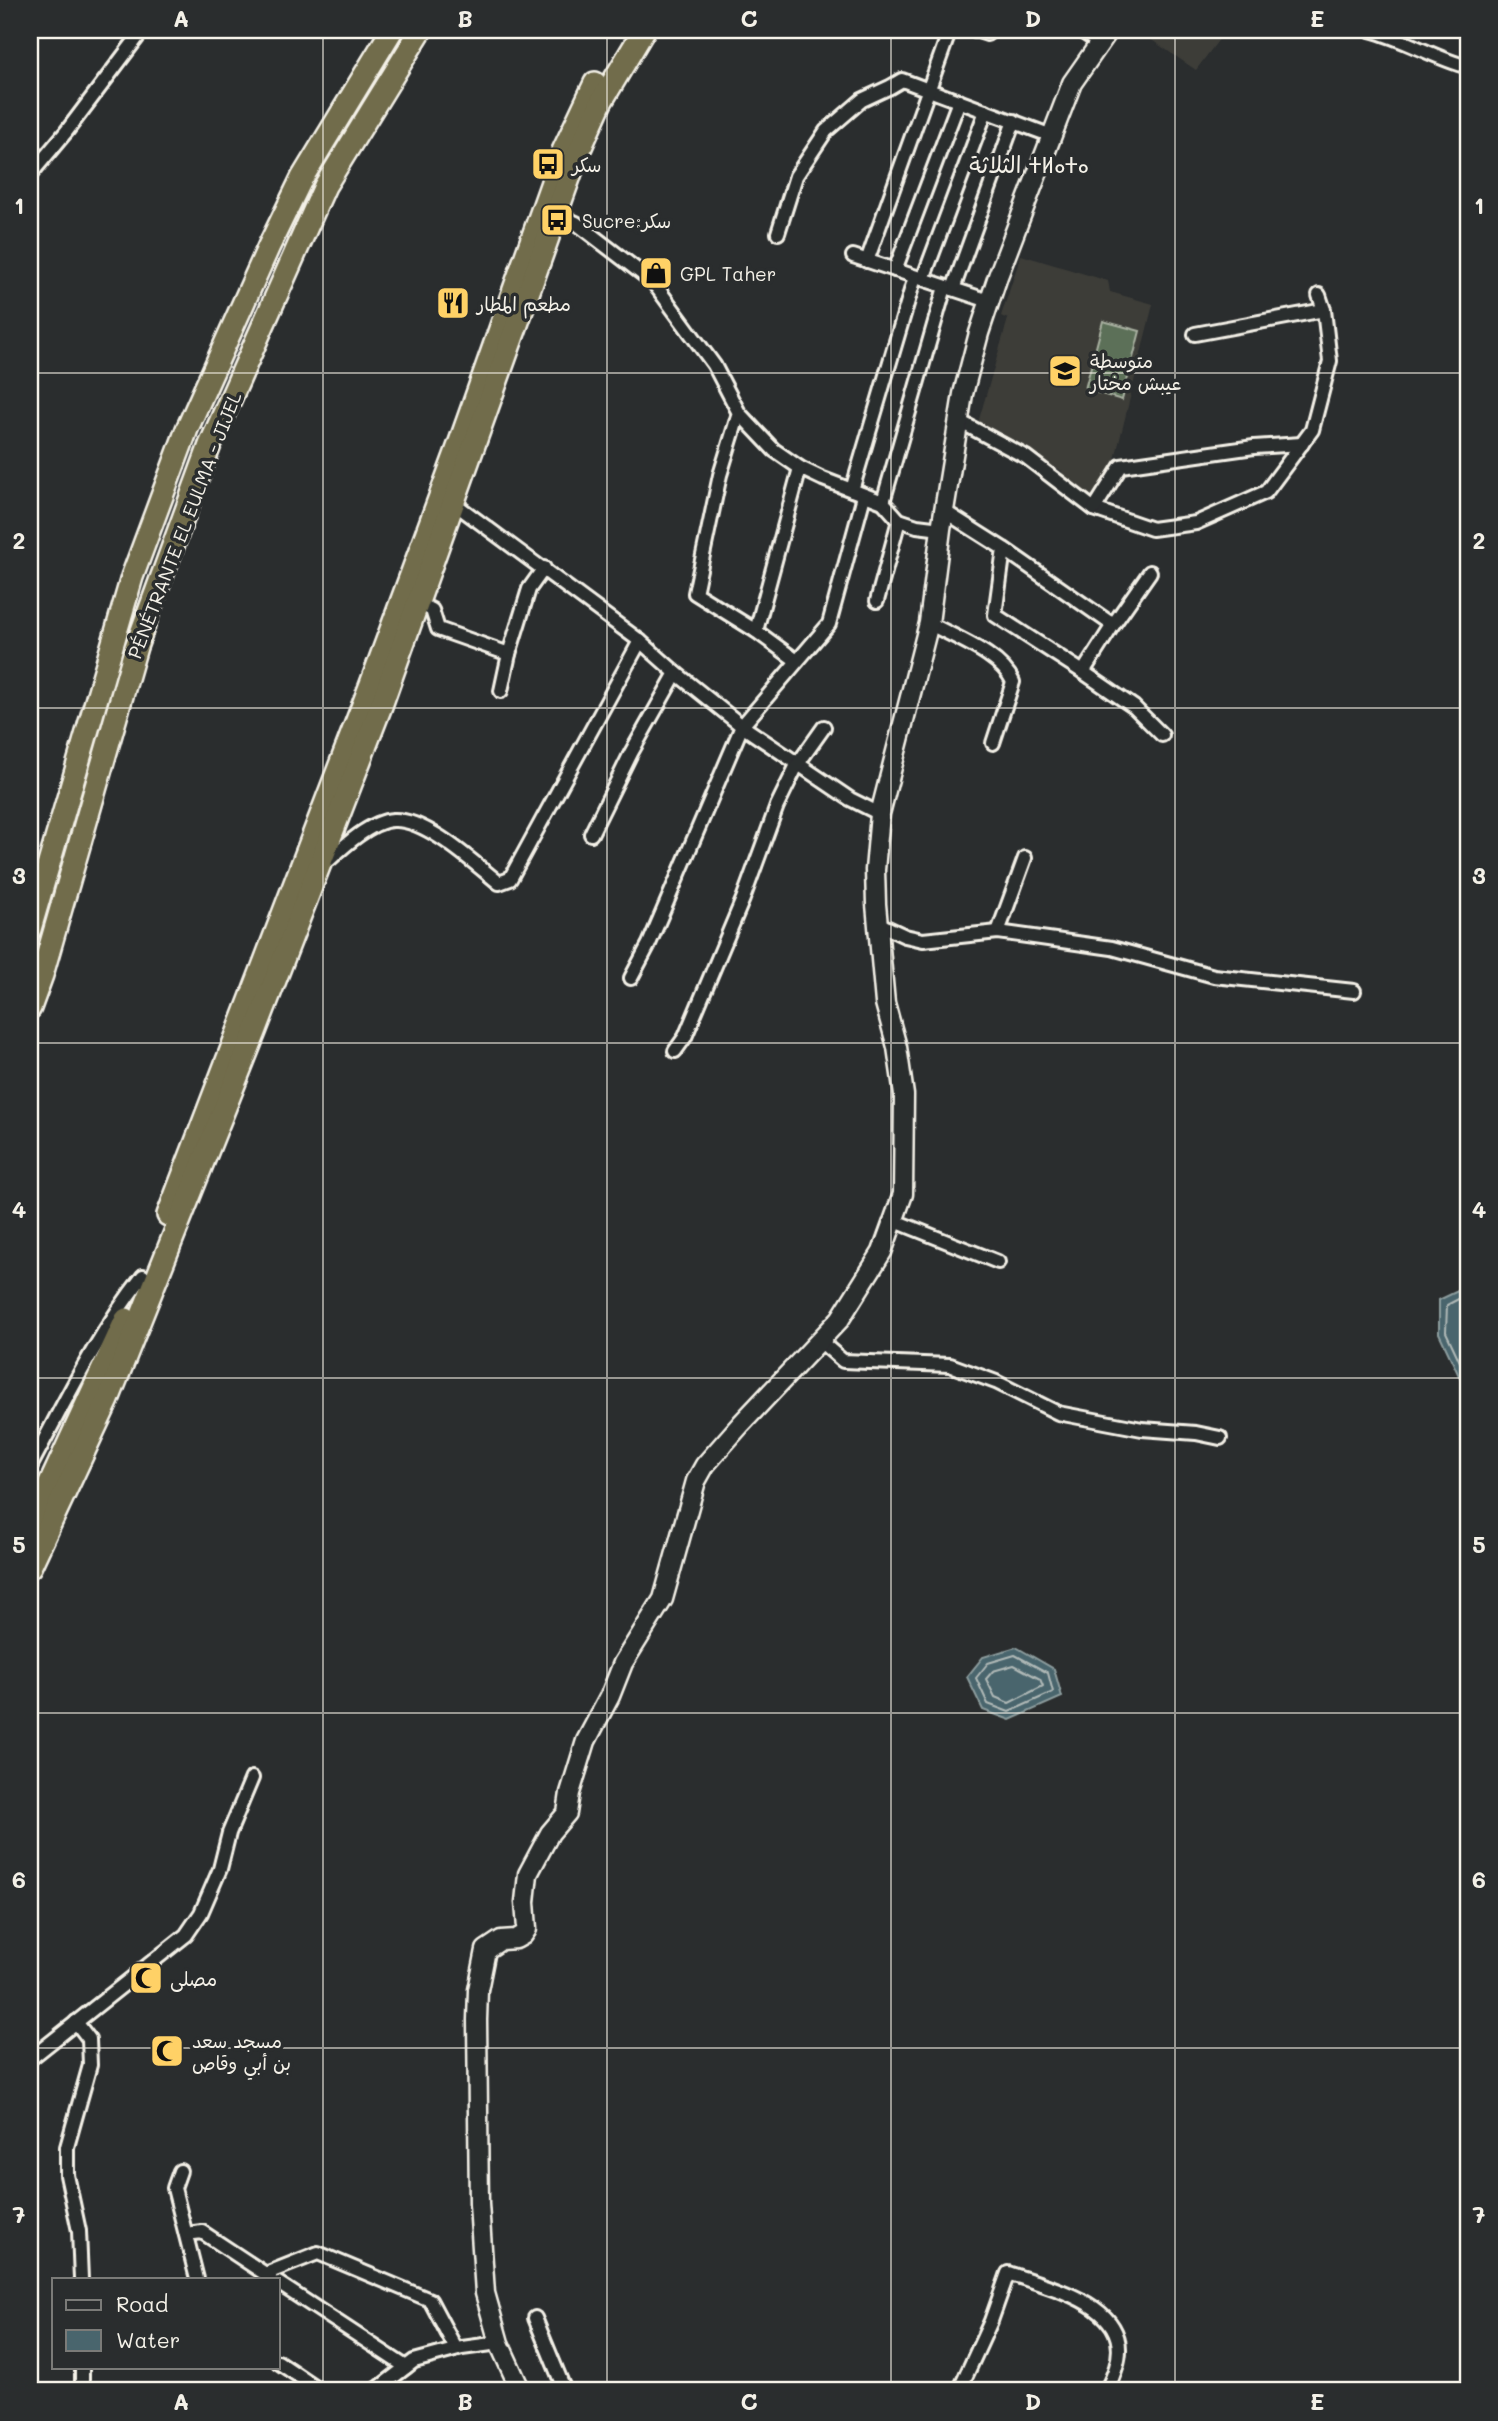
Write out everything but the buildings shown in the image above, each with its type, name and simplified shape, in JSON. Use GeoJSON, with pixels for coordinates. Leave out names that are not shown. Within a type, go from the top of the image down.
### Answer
{"type":"FeatureCollection","features":[{"type":"Feature","properties":{"kind":"highway","name":"PÉNÉTRANTE EL EULMA - JIJEL"},"geometry":{"type":"LineString","coordinates":[[30,929],[132,577],[187,429],[268,246],[302,178],[392,30]]}},
{"type":"Feature","properties":{"kind":"highway","name":"PÉNÉTRANTE EL EULMA - JIJEL"},"geometry":{"type":"LineString","coordinates":[[30,1008],[46,963],[136,647],[210,445],[325,186],[421,30]]}},
{"type":"Feature","properties":{"kind":"highway"},"geometry":{"type":"LineString","coordinates":[[30,1527],[120,1335],[143,1276],[371,684],[563,151],[601,71],[626,30]]}},
{"type":"Feature","properties":{"kind":"highway"},"geometry":{"type":"LineString","coordinates":[[30,1567],[118,1375],[246,1056],[455,504],[577,156],[601,102],[644,30]]}},
{"type":"Feature","properties":{"kind":"street"},"geometry":{"type":"LineString","coordinates":[[30,175],[143,30]]}},
{"type":"Feature","properties":{"kind":"street"},"geometry":{"type":"LineString","coordinates":[[867,261],[950,30]]}},
{"type":"Feature","properties":{"kind":"street"},"geometry":{"type":"LineString","coordinates":[[975,30],[987,34],[992,30]]}},
{"type":"Feature","properties":{"kind":"street"},"geometry":{"type":"LineString","coordinates":[[521,2391],[499,2343],[485,2293],[480,2245],[477,2020],[478,1990],[484,1954],[491,1944],[516,1939],[523,1936],[527,1929],[525,1902],[528,1874],[550,1833],[567,1814],[570,1793],[590,1732],[610,1696],[623,1663],[663,1599],[696,1481],[705,1465],[820,1341],[855,1298],[882,1252],[895,1222],[903,1194],[904,1095],[897,1046],[885,1003],[877,923],[875,870],[880,814],[929,623],[959,421],[967,379],[989,301],[1073,83],[1104,37],[1080,30]]}},
{"type":"Feature","properties":{"kind":"street"},"geometry":{"type":"LineString","coordinates":[[1370,30],[1395,36],[1443,61],[1468,67]]}},
{"type":"Feature","properties":{"kind":"street"},"geometry":{"type":"LineString","coordinates":[[778,233],[796,176],[826,131],[862,100],[902,79],[1052,136]]}},
{"type":"Feature","properties":{"kind":"street"},"geometry":{"type":"LineString","coordinates":[[895,270],[958,101]]}},
{"type":"Feature","properties":{"kind":"street"},"geometry":{"type":"LineString","coordinates":[[631,978],[649,944],[742,726],[829,624],[858,493],[919,278],[986,111]]}},
{"type":"Feature","properties":{"kind":"street"},"geometry":{"type":"LineString","coordinates":[[883,502],[949,288],[1014,121]]}},
{"type":"Feature","properties":{"kind":"street"},"geometry":{"type":"LineString","coordinates":[[556,215],[576,223],[653,282],[714,365],[739,413],[774,450],[800,468],[883,502],[900,520],[917,526],[943,520],[1004,550],[1113,625]]}},
{"type":"Feature","properties":{"kind":"street"},"geometry":{"type":"LineString","coordinates":[[853,256],[989,301]]}},
{"type":"Feature","properties":{"kind":"street"},"geometry":{"type":"LineString","coordinates":[[959,421],[1026,457],[1094,509],[1152,528],[1196,523],[1266,492],[1312,430],[1330,361],[1324,310],[1319,295]]}},
{"type":"Feature","properties":{"kind":"street"},"geometry":{"type":"LineString","coordinates":[[1195,334],[1324,310]]}},
{"type":"Feature","properties":{"kind":"street"},"geometry":{"type":"LineString","coordinates":[[739,413],[720,475],[695,593],[756,631],[797,661]]}},
{"type":"Feature","properties":{"kind":"street"},"geometry":{"type":"LineString","coordinates":[[1094,509],[1121,466],[1254,447],[1302,444]]}},
{"type":"Feature","properties":{"kind":"street"},"geometry":{"type":"LineString","coordinates":[[756,631],[800,468]]}},
{"type":"Feature","properties":{"kind":"street"},"geometry":{"type":"LineString","coordinates":[[455,504],[640,641],[742,726],[850,799],[880,814]]}},
{"type":"Feature","properties":{"kind":"street"},"geometry":{"type":"LineString","coordinates":[[877,601],[900,520]]}},
{"type":"Feature","properties":{"kind":"street"},"geometry":{"type":"LineString","coordinates":[[1004,550],[995,615],[1134,707],[1162,735]]}},
{"type":"Feature","properties":{"kind":"street"},"geometry":{"type":"LineString","coordinates":[[501,691],[529,589],[544,568]]}},
{"type":"Feature","properties":{"kind":"street"},"geometry":{"type":"LineString","coordinates":[[1083,672],[1150,572]]}},
{"type":"Feature","properties":{"kind":"street"},"geometry":{"type":"LineString","coordinates":[[418,603],[432,610],[439,629],[509,654]]}},
{"type":"Feature","properties":{"kind":"street"},"geometry":{"type":"LineString","coordinates":[[929,623],[999,661],[1008,671],[1013,682],[993,743]]}},
{"type":"Feature","properties":{"kind":"street"},"geometry":{"type":"LineString","coordinates":[[321,860],[329,860],[363,832],[392,820],[413,824],[446,840],[499,883],[510,879],[640,641]]}},
{"type":"Feature","properties":{"kind":"street"},"geometry":{"type":"LineString","coordinates":[[591,834],[631,753],[676,673]]}},
{"type":"Feature","properties":{"kind":"street"},"geometry":{"type":"LineString","coordinates":[[675,1051],[685,1037],[743,899],[778,806],[797,765],[824,727]]}},
{"type":"Feature","properties":{"kind":"street"},"geometry":{"type":"LineString","coordinates":[[998,932],[1025,858]]}},
{"type":"Feature","properties":{"kind":"street"},"geometry":{"type":"LineString","coordinates":[[877,923],[905,936],[923,940],[998,932],[1112,948],[1214,976],[1354,991]]}},
{"type":"Feature","properties":{"kind":"street"},"geometry":{"type":"LineString","coordinates":[[895,1222],[998,1262]]}},
{"type":"Feature","properties":{"kind":"street"},"geometry":{"type":"LineString","coordinates":[[30,1467],[101,1337],[143,1276]]}},
{"type":"Feature","properties":{"kind":"street"},"geometry":{"type":"LineString","coordinates":[[820,1341],[843,1361],[950,1365],[996,1382],[1058,1413],[1142,1429],[1196,1433],[1220,1438]]}},
{"type":"Feature","properties":{"kind":"street"},"geometry":{"type":"LineString","coordinates":[[30,2059],[186,1935],[201,1913],[220,1869],[229,1833],[252,1778]]}},
{"type":"Feature","properties":{"kind":"street"},"geometry":{"type":"LineString","coordinates":[[76,2022],[89,2039],[90,2065],[67,2147],[67,2175],[79,2231],[81,2278]]}},
{"type":"Feature","properties":{"kind":"street"},"geometry":{"type":"LineString","coordinates":[[180,2171],[174,2188],[197,2278]]}},
{"type":"Feature","properties":{"kind":"street"},"geometry":{"type":"LineString","coordinates":[[186,2234],[202,2232],[269,2276],[318,2253],[430,2300],[456,2349]]}},
{"type":"Feature","properties":{"kind":"street"},"geometry":{"type":"LineString","coordinates":[[959,2391],[991,2322],[1008,2273],[1084,2300],[1101,2311],[1118,2340],[1120,2354],[1110,2385],[1105,2391]]}},
{"type":"Feature","properties":{"kind":"street"},"geometry":{"type":"LineString","coordinates":[[280,2284],[406,2367]]}},
{"type":"Feature","properties":{"kind":"street"},"geometry":{"type":"LineString","coordinates":[[535,2318],[565,2391]]}},
{"type":"Feature","properties":{"kind":"street"},"geometry":{"type":"LineString","coordinates":[[375,2391],[414,2361],[456,2349],[499,2343]]}},
{"type":"Feature","properties":{"kind":"street"},"geometry":{"type":"LineString","coordinates":[[280,2363],[321,2391]]}},
{"type":"Feature","properties":{"kind":"street"},"geometry":{"type":"LineString","coordinates":[[82,2368],[82,2391]]}},
{"type":"Feature","properties":{"kind":"shaded area"},"geometry":{"type":"Polygon","coordinates":[[[1137,30],[1226,30],[1196,70],[1137,30]]]}},
{"type":"Feature","properties":{"kind":"shaded area","name":"متوسطة عيبش مختار"},"geometry":{"type":"Polygon","coordinates":[[[1021,255],[1108,281],[1110,292],[1153,304],[1111,475],[1094,499],[1062,481],[1062,471],[978,423],[1008,319],[1001,316],[1021,255]]]}},
{"type":"Feature","properties":{"kind":"green space"},"geometry":{"type":"Polygon","coordinates":[[[1103,321],[1140,331],[1122,400],[1085,389],[1103,321]]]}},
{"type":"Feature","properties":{"kind":"water"},"geometry":{"type":"Polygon","coordinates":[[[1468,1286],[1468,1395],[1439,1333],[1439,1300],[1468,1286]]]}},
{"type":"Feature","properties":{"kind":"water"},"geometry":{"type":"Polygon","coordinates":[[[1016,1647],[1054,1669],[1062,1697],[1010,1720],[983,1710],[967,1677],[983,1657],[1016,1647]]]}},
{"type":"Feature","properties":{"kind":"place","name":"سكر"},"geometry":{"type":"Point","coordinates":[548,164]}},
{"type":"Feature","properties":{"kind":"place","name":"Sucre;سكر"},"geometry":{"type":"Point","coordinates":[557,220]}},
{"type":"Feature","properties":{"kind":"place","name":"GPL Taher"},"geometry":{"type":"Point","coordinates":[656,273]}},
{"type":"Feature","properties":{"kind":"place","name":"مطعم المطار"},"geometry":{"type":"Point","coordinates":[453,303]}},
{"type":"Feature","properties":{"kind":"place","name":"متوسطة عيبش مختار"},"geometry":{"type":"Point","coordinates":[1065,371]}},
{"type":"Feature","properties":{"kind":"place","name":"مصلى"},"geometry":{"type":"Point","coordinates":[146,1978]}},
{"type":"Feature","properties":{"kind":"place","name":"مسجد سعد بن أبي وقاص"},"geometry":{"type":"Point","coordinates":[167,2051]}},
{"type":"Feature","properties":{"kind":"district","name":"الثلاثة ⵜⵍⴰⵜⴰ"},"geometry":{"type":"Point","coordinates":[1029,164]}}]}
